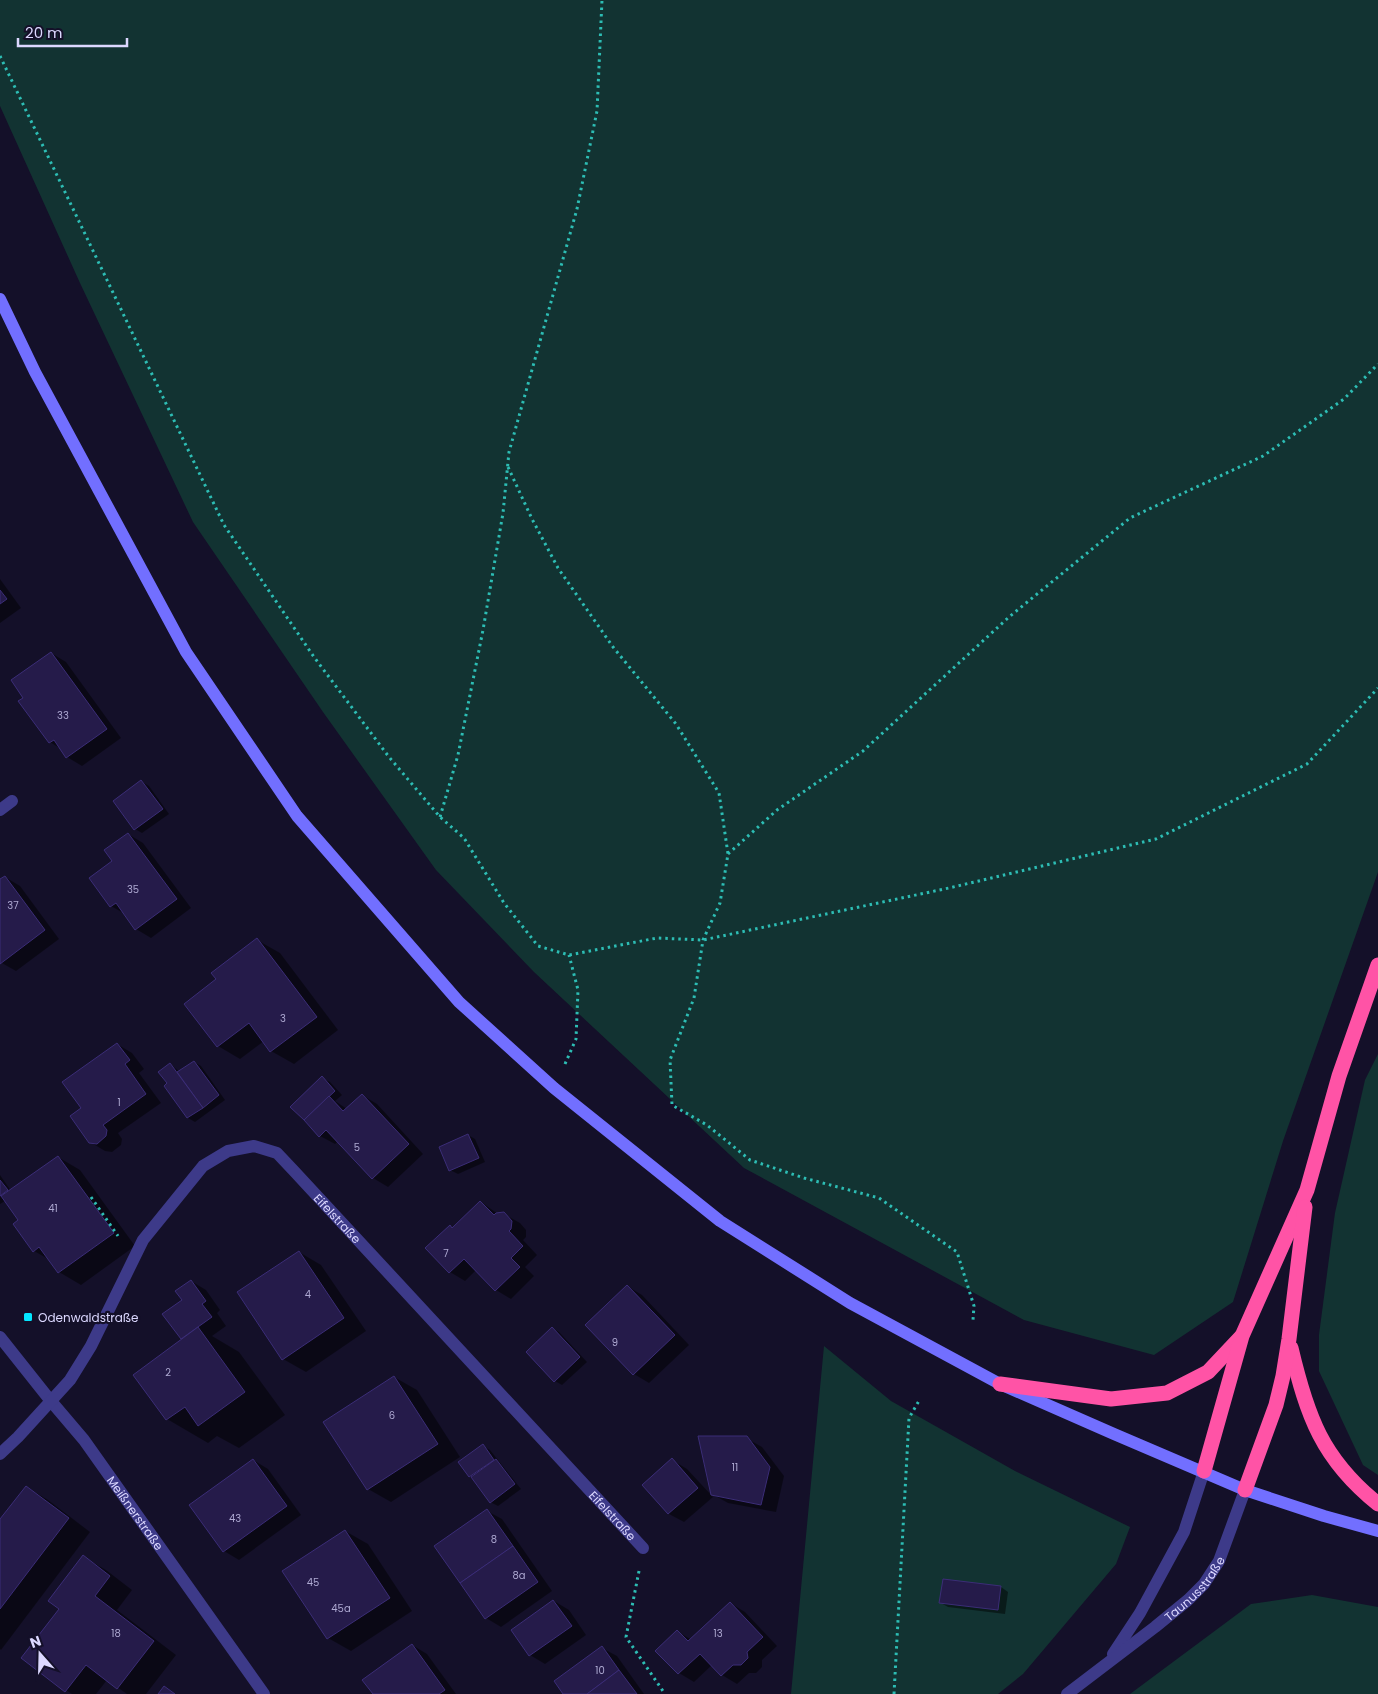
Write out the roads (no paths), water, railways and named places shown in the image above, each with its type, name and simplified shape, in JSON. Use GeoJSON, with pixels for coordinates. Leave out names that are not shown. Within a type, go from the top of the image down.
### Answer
{"type":"FeatureCollection","features":[{"type":"Feature","properties":{"kind":"highway"},"geometry":{"type":"LineString","coordinates":[[1204,1471],[1242,1336],[1307,1190],[1339,1076],[1378,965]]}},
{"type":"Feature","properties":{"kind":"highway"},"geometry":{"type":"LineString","coordinates":[[1245,1490],[1276,1405],[1283,1376],[1307,1190]]}},
{"type":"Feature","properties":{"kind":"highway"},"geometry":{"type":"LineString","coordinates":[[1000,1384],[1111,1399],[1167,1393],[1208,1372],[1242,1336]]}},
{"type":"Feature","properties":{"kind":"highway"},"geometry":{"type":"LineString","coordinates":[[1289,1339],[1298,1376],[1315,1428],[1327,1450],[1345,1473],[1378,1504]]}},
{"type":"Feature","properties":{"kind":"main road"},"geometry":{"type":"LineString","coordinates":[[0,299],[35,372],[186,652],[297,816],[459,1002],[554,1088],[720,1221],[850,1303],[1000,1384],[1245,1490],[1316,1514],[1378,1531]]}},
{"type":"Feature","properties":{"kind":"street"},"geometry":{"type":"LineString","coordinates":[[0,810],[12,801]]}},
{"type":"Feature","properties":{"kind":"street","name":"Eifelstraße"},"geometry":{"type":"LineString","coordinates":[[0,1454],[70,1380],[91,1346],[143,1240],[203,1166],[228,1151],[254,1146],[277,1153],[643,1548]]}},
{"type":"Feature","properties":{"kind":"street","name":"Meißnerstraße"},"geometry":{"type":"LineString","coordinates":[[0,1337],[84,1440],[264,1694]]}},
{"type":"Feature","properties":{"kind":"street","name":"Taunusstraße"},"geometry":{"type":"LineString","coordinates":[[1109,1660],[1140,1614],[1184,1532],[1204,1471]]}},
{"type":"Feature","properties":{"kind":"street","name":"Taunusstraße"},"geometry":{"type":"LineString","coordinates":[[1067,1694],[1109,1660],[1155,1627],[1204,1584],[1219,1561],[1245,1490]]}},
{"type":"Feature","properties":{"kind":"place","name":"Odenwaldstraße"},"geometry":{"type":"Point","coordinates":[28,1317]}}]}
